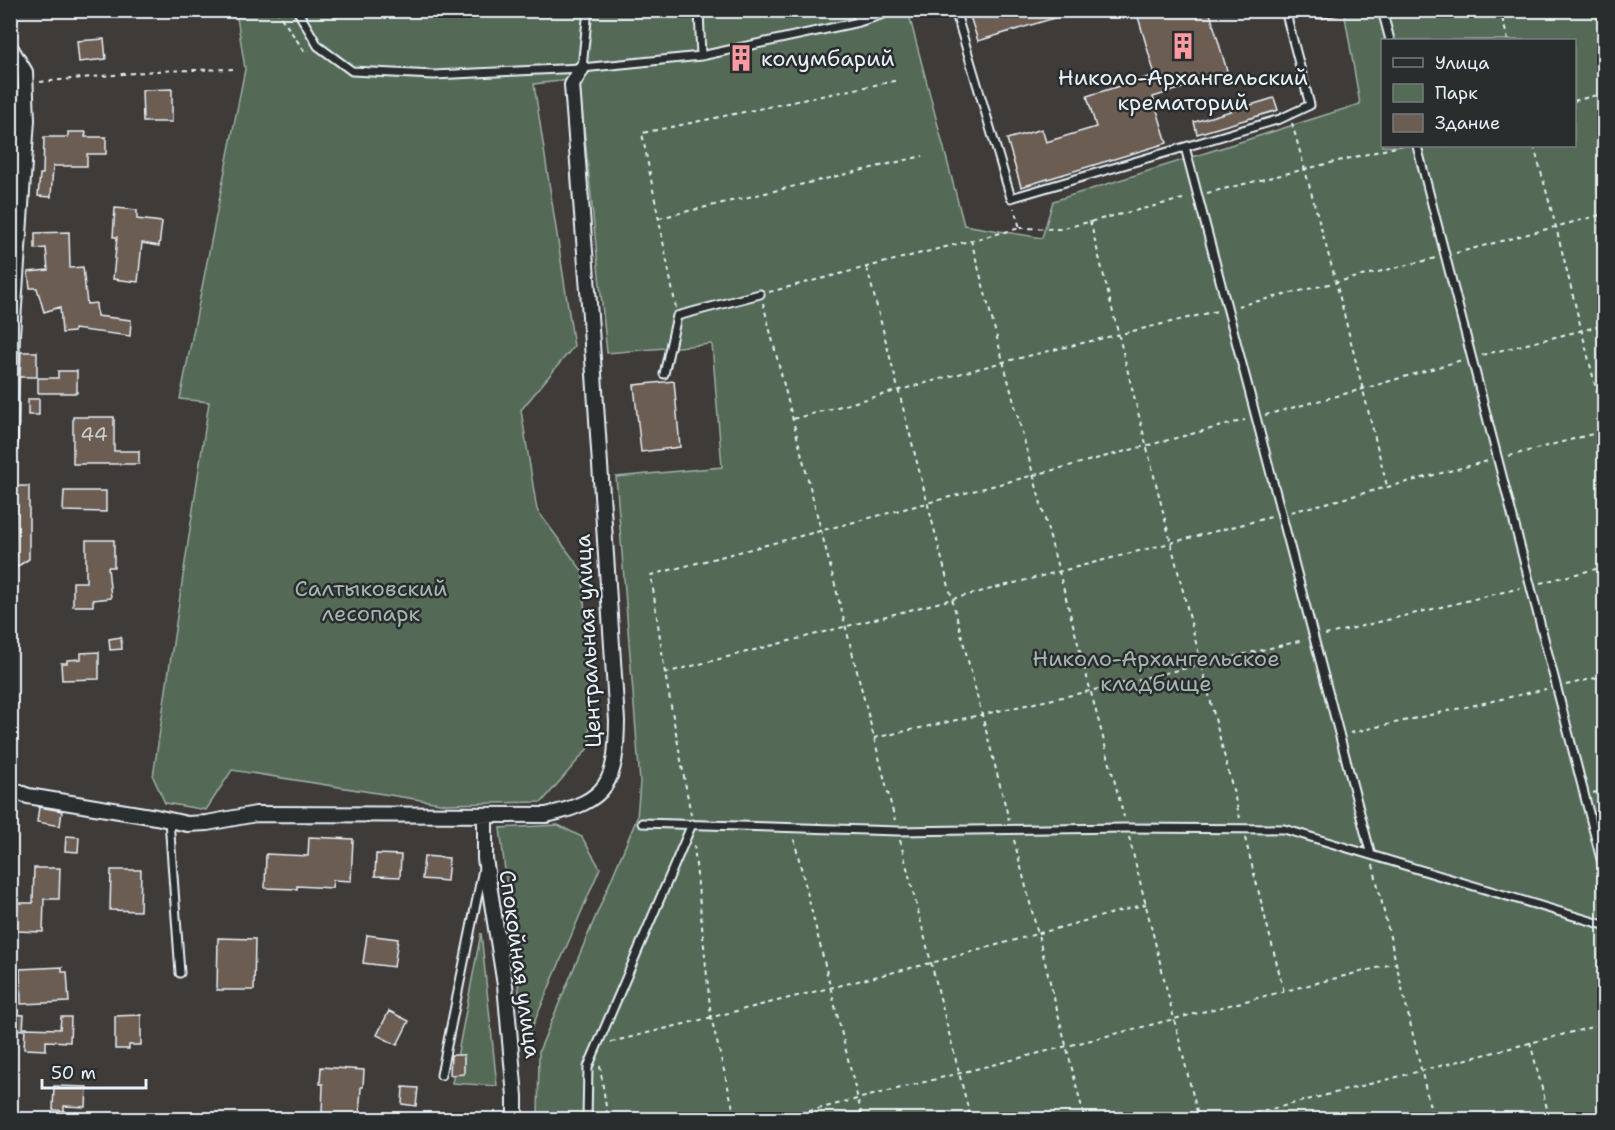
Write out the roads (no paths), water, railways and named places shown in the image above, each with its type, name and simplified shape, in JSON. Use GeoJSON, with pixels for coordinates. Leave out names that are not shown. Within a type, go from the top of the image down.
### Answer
{"type":"FeatureCollection","features":[{"type":"Feature","properties":{"kind":"street"},"geometry":{"type":"LineString","coordinates":[[10,46],[25,72],[27,120],[12,334],[10,442]]}},
{"type":"Feature","properties":{"kind":"street","name":"Центральная улица"},"geometry":{"type":"LineString","coordinates":[[10,789],[28,796],[187,824],[207,823],[256,814],[546,815],[570,810],[590,801],[602,790],[611,773],[616,749],[616,721],[591,329],[572,85],[582,68]]}},
{"type":"Feature","properties":{"kind":"street","name":"Спокойная улица"},"geometry":{"type":"LineString","coordinates":[[485,815],[485,859],[505,985],[515,1119]]}},
{"type":"Feature","properties":{"kind":"lane"},"geometry":{"type":"LineString","coordinates":[[297,10],[318,46],[352,71],[434,75],[582,68],[701,56],[859,22],[896,10]]}},
{"type":"Feature","properties":{"kind":"lane"},"geometry":{"type":"LineString","coordinates":[[582,68],[588,10]]}},
{"type":"Feature","properties":{"kind":"lane"},"geometry":{"type":"LineString","coordinates":[[699,10],[701,56]]}},
{"type":"Feature","properties":{"kind":"lane"},"geometry":{"type":"LineString","coordinates":[[856,10],[859,22]]}},
{"type":"Feature","properties":{"kind":"lane"},"geometry":{"type":"LineString","coordinates":[[955,10],[1011,198],[1280,119],[1310,105],[1285,10]]}},
{"type":"Feature","properties":{"kind":"lane"},"geometry":{"type":"LineString","coordinates":[[1318,10],[1319,14],[1339,10]]}},
{"type":"Feature","properties":{"kind":"lane"},"geometry":{"type":"LineString","coordinates":[[1382,10],[1390,39]]}},
{"type":"Feature","properties":{"kind":"lane"},"geometry":{"type":"LineString","coordinates":[[1601,10],[1605,16]]}},
{"type":"Feature","properties":{"kind":"lane"},"geometry":{"type":"LineString","coordinates":[[1185,147],[1371,855]]}},
{"type":"Feature","properties":{"kind":"lane"},"geometry":{"type":"LineString","coordinates":[[1417,147],[1605,870]]}},
{"type":"Feature","properties":{"kind":"lane"},"geometry":{"type":"LineString","coordinates":[[664,374],[677,316],[760,294]]}},
{"type":"Feature","properties":{"kind":"lane"},"geometry":{"type":"LineString","coordinates":[[169,820],[180,973]]}},
{"type":"Feature","properties":{"kind":"lane"},"geometry":{"type":"LineString","coordinates":[[642,823],[898,831],[1127,828],[1284,829],[1605,925]]}},
{"type":"Feature","properties":{"kind":"lane"},"geometry":{"type":"LineString","coordinates":[[587,1119],[588,1067],[692,824]]}},
{"type":"Feature","properties":{"kind":"lane"},"geometry":{"type":"LineString","coordinates":[[441,1075],[485,859]]}},
{"type":"Feature","properties":{"kind":"place","name":"Николо-Архангельский крематорий"},"geometry":{"type":"Point","coordinates":[1183,46]}},
{"type":"Feature","properties":{"kind":"place","name":"колумбарий"},"geometry":{"type":"Point","coordinates":[741,58]}},
{"type":"Feature","properties":{"kind":"park label","name":"Салтыковский лесопарк"},"geometry":{"type":"Point","coordinates":[371,600]}},
{"type":"Feature","properties":{"kind":"park label","name":"Николо-Архангельское кладбище"},"geometry":{"type":"Point","coordinates":[1156,670]}}]}
